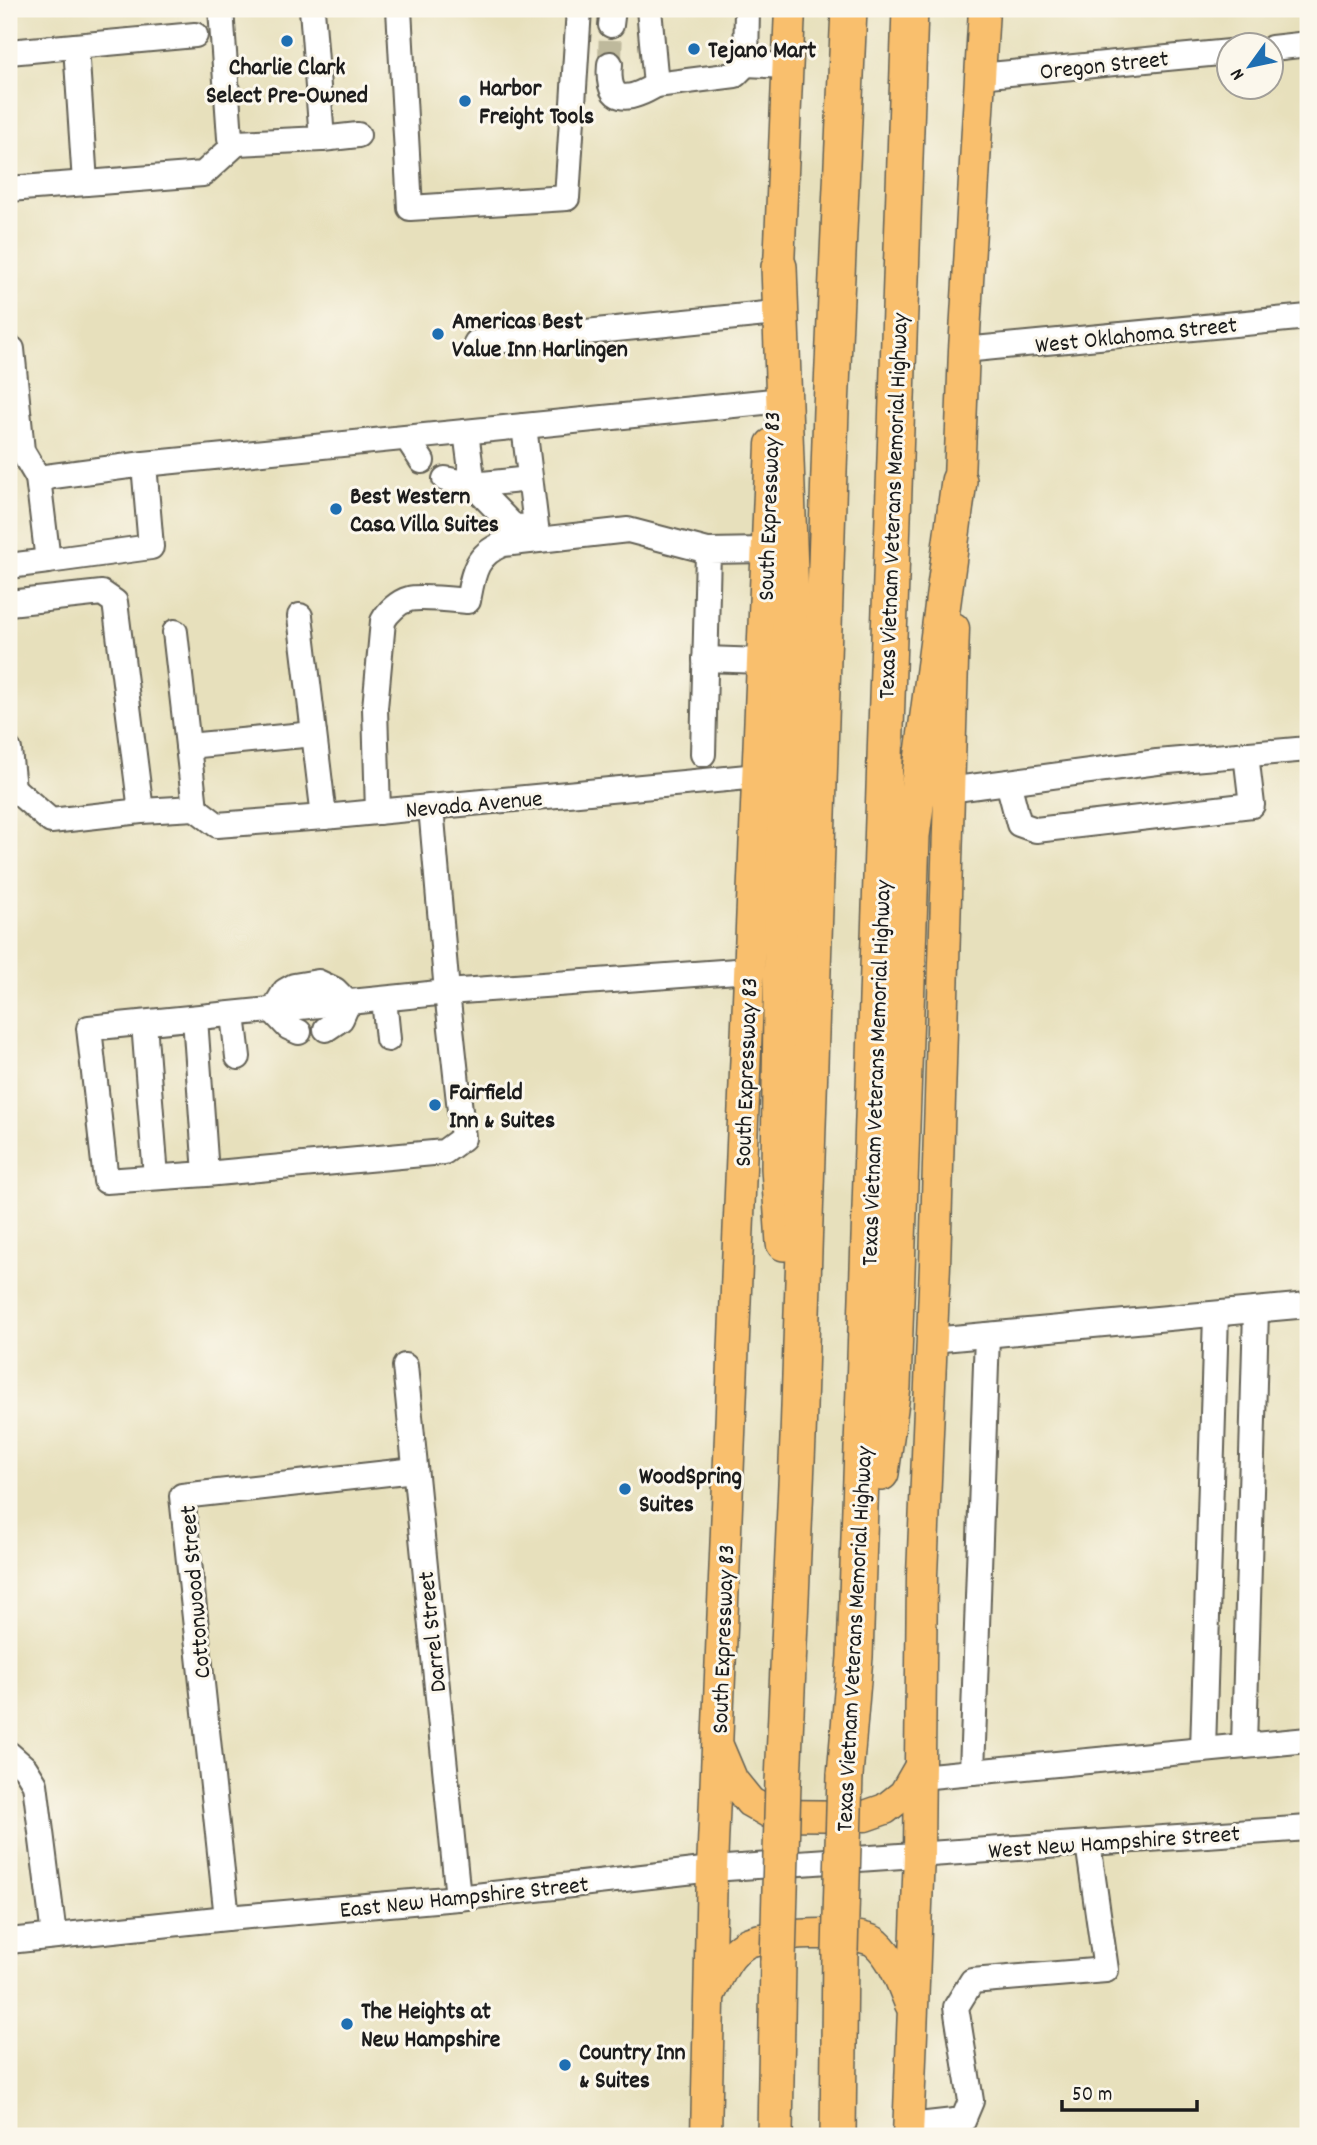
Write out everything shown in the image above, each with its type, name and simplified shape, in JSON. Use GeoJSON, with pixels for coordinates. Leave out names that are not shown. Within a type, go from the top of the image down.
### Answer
{"type":"FeatureCollection","features":[{"type":"Feature","properties":{"kind":"highway"},"geometry":{"type":"LineString","coordinates":[[775,2136],[783,1782],[798,1438],[831,409],[849,9]]}},
{"type":"Feature","properties":{"kind":"highway","name":"Texas Vietnam Veterans Memorial Highway"},"geometry":{"type":"LineString","coordinates":[[838,2136],[845,1775],[855,1657],[910,9]]}},
{"type":"Feature","properties":{"kind":"highway"},"geometry":{"type":"LineString","coordinates":[[779,267],[791,599],[779,1168],[798,1438]]}},
{"type":"Feature","properties":{"kind":"highway"},"geometry":{"type":"LineString","coordinates":[[855,1657],[893,1387],[912,836],[959,481]]}},
{"type":"Feature","properties":{"kind":"main road","name":"South Expressway 83"},"geometry":{"type":"LineString","coordinates":[[706,2136],[712,1870],[790,9]]}},
{"type":"Feature","properties":{"kind":"main road"},"geometry":{"type":"LineString","coordinates":[[908,2131],[919,1854],[922,1576],[932,1340],[948,790],[964,350],[980,15]]}},
{"type":"Feature","properties":{"kind":"main road"},"geometry":{"type":"LineString","coordinates":[[718,1745],[733,1781],[750,1802],[773,1815],[865,1816],[885,1809],[904,1794],[920,1771]]}},
{"type":"Feature","properties":{"kind":"main road"},"geometry":{"type":"LineString","coordinates":[[709,1998],[725,1963],[745,1944],[768,1936],[853,1934],[875,1941],[895,1967],[914,2014]]}},
{"type":"Feature","properties":{"kind":"street"},"geometry":{"type":"LineString","coordinates":[[221,9],[230,138],[237,143],[358,135]]}},
{"type":"Feature","properties":{"kind":"street"},"geometry":{"type":"LineString","coordinates":[[312,9],[322,138]]}},
{"type":"Feature","properties":{"kind":"street"},"geometry":{"type":"LineString","coordinates":[[399,9],[410,208],[567,198],[579,9]]}},
{"type":"Feature","properties":{"kind":"street"},"geometry":{"type":"LineString","coordinates":[[649,9],[656,85]]}},
{"type":"Feature","properties":{"kind":"street"},"geometry":{"type":"LineString","coordinates":[[610,64],[608,80],[612,88],[619,95],[629,98],[639,96],[656,85],[735,75],[746,64],[747,9]]}},
{"type":"Feature","properties":{"kind":"street"},"geometry":{"type":"LineString","coordinates":[[9,52],[195,35]]}},
{"type":"Feature","properties":{"kind":"street"},"geometry":{"type":"LineString","coordinates":[[1286,46],[1308,44]]}},
{"type":"Feature","properties":{"kind":"street"},"geometry":{"type":"LineString","coordinates":[[76,46],[85,183]]}},
{"type":"Feature","properties":{"kind":"street","name":"Oregon Street"},"geometry":{"type":"LineString","coordinates":[[979,76],[1216,53]]}},
{"type":"Feature","properties":{"kind":"street"},"geometry":{"type":"LineString","coordinates":[[746,64],[787,66]]}},
{"type":"Feature","properties":{"kind":"street"},"geometry":{"type":"LineString","coordinates":[[9,189],[203,174],[237,143]]}},
{"type":"Feature","properties":{"kind":"street"},"geometry":{"type":"LineString","coordinates":[[476,343],[776,313]]}},
{"type":"Feature","properties":{"kind":"street","name":"West Oklahoma Street"},"geometry":{"type":"LineString","coordinates":[[964,350],[1308,317]]}},
{"type":"Feature","properties":{"kind":"street"},"geometry":{"type":"LineString","coordinates":[[12,349],[22,451],[38,478],[48,561]]}},
{"type":"Feature","properties":{"kind":"street"},"geometry":{"type":"LineString","coordinates":[[38,478],[144,464],[773,401]]}},
{"type":"Feature","properties":{"kind":"street"},"geometry":{"type":"LineString","coordinates":[[466,432],[473,485],[514,527],[536,526],[524,426]]}},
{"type":"Feature","properties":{"kind":"street"},"geometry":{"type":"LineString","coordinates":[[407,438],[422,461]]}},
{"type":"Feature","properties":{"kind":"street"},"geometry":{"type":"LineString","coordinates":[[9,566],[151,547],[144,464]]}},
{"type":"Feature","properties":{"kind":"street"},"geometry":{"type":"LineString","coordinates":[[445,479],[473,485],[530,478]]}},
{"type":"Feature","properties":{"kind":"street"},"geometry":{"type":"LineString","coordinates":[[378,812],[375,708],[383,621],[394,607],[410,599],[468,601],[473,573],[484,555],[503,544],[628,530],[708,551],[766,550]]}},
{"type":"Feature","properties":{"kind":"street"},"geometry":{"type":"LineString","coordinates":[[703,754],[708,551]]}},
{"type":"Feature","properties":{"kind":"street"},"geometry":{"type":"LineString","coordinates":[[9,603],[102,593],[115,602],[141,811]]}},
{"type":"Feature","properties":{"kind":"street"},"geometry":{"type":"LineString","coordinates":[[300,616],[324,817]]}},
{"type":"Feature","properties":{"kind":"street"},"geometry":{"type":"LineString","coordinates":[[9,750],[11,788],[51,821],[195,808],[175,632]]}},
{"type":"Feature","properties":{"kind":"street"},"geometry":{"type":"LineString","coordinates":[[705,659],[762,661]]}},
{"type":"Feature","properties":{"kind":"street"},"geometry":{"type":"LineString","coordinates":[[188,746],[314,734]]}},
{"type":"Feature","properties":{"kind":"street"},"geometry":{"type":"LineString","coordinates":[[948,790],[1157,762],[1308,749]]}},
{"type":"Feature","properties":{"kind":"street"},"geometry":{"type":"LineString","coordinates":[[1008,782],[1019,824],[1036,830],[1252,805],[1246,754]]}},
{"type":"Feature","properties":{"kind":"street","name":"Nevada Avenue"},"geometry":{"type":"LineString","coordinates":[[195,808],[217,825],[758,776]]}},
{"type":"Feature","properties":{"kind":"street"},"geometry":{"type":"LineString","coordinates":[[273,1011],[89,1028],[106,1181],[444,1152],[463,1138],[431,807]]}},
{"type":"Feature","properties":{"kind":"street"},"geometry":{"type":"LineString","coordinates":[[348,1003],[447,992],[750,970]]}},
{"type":"Feature","properties":{"kind":"street"},"geometry":{"type":"LineString","coordinates":[[273,1011],[285,991],[294,986],[318,982],[335,990],[348,1003]]}},
{"type":"Feature","properties":{"kind":"street"},"geometry":{"type":"LineString","coordinates":[[384,999],[388,1039]]}},
{"type":"Feature","properties":{"kind":"street"},"geometry":{"type":"LineString","coordinates":[[326,1029],[341,1019],[348,1003]]}},
{"type":"Feature","properties":{"kind":"street"},"geometry":{"type":"LineString","coordinates":[[273,1011],[288,1027],[299,1032]]}},
{"type":"Feature","properties":{"kind":"street"},"geometry":{"type":"LineString","coordinates":[[233,1015],[238,1057]]}},
{"type":"Feature","properties":{"kind":"street"},"geometry":{"type":"LineString","coordinates":[[195,1018],[206,1174]]}},
{"type":"Feature","properties":{"kind":"street"},"geometry":{"type":"LineString","coordinates":[[144,1023],[156,1177]]}},
{"type":"Feature","properties":{"kind":"street"},"geometry":{"type":"LineString","coordinates":[[932,1340],[1308,1305]]}},
{"type":"Feature","properties":{"kind":"street"},"geometry":{"type":"LineString","coordinates":[[1244,1746],[1256,1310]]}},
{"type":"Feature","properties":{"kind":"street"},"geometry":{"type":"LineString","coordinates":[[1203,1750],[1216,1314]]}},
{"type":"Feature","properties":{"kind":"street"},"geometry":{"type":"LineString","coordinates":[[972,1772],[987,1335]]}},
{"type":"Feature","properties":{"kind":"street","name":"Darrel Street"},"geometry":{"type":"LineString","coordinates":[[405,1366],[458,1898]]}},
{"type":"Feature","properties":{"kind":"street","name":"Cottonwood Street"},"geometry":{"type":"LineString","coordinates":[[227,1918],[182,1496],[415,1470]]}},
{"type":"Feature","properties":{"kind":"street"},"geometry":{"type":"LineString","coordinates":[[920,1771],[972,1772],[1308,1740]]}},
{"type":"Feature","properties":{"kind":"street"},"geometry":{"type":"LineString","coordinates":[[9,1754],[25,1768],[35,1784],[54,1936]]}},
{"type":"Feature","properties":{"kind":"street","name":"West New Hampshire Street"},"geometry":{"type":"LineString","coordinates":[[919,1854],[1308,1828]]}},
{"type":"Feature","properties":{"kind":"street"},"geometry":{"type":"LineString","coordinates":[[908,2131],[963,2120],[971,2101],[956,2007],[972,1982],[1106,1970],[1088,1843]]}},
{"type":"Feature","properties":{"kind":"street","name":"East New Hampshire Street"},"geometry":{"type":"LineString","coordinates":[[9,1941],[227,1918],[458,1898],[712,1870],[919,1854]]}},
{"type":"Feature","properties":{"kind":"tunnel"},"geometry":{"type":"LineString","coordinates":[[610,64],[611,25]]}},
{"type":"Feature","properties":{"kind":"place","name":"Charlie Clark Select Pre-Owned"},"geometry":{"type":"Point","coordinates":[287,41]}},
{"type":"Feature","properties":{"kind":"place","name":"Tejano Mart"},"geometry":{"type":"Point","coordinates":[694,49]}},
{"type":"Feature","properties":{"kind":"place","name":"Harbor Freight Tools"},"geometry":{"type":"Point","coordinates":[465,101]}},
{"type":"Feature","properties":{"kind":"place","name":"Americas Best Value Inn Harlingen"},"geometry":{"type":"Point","coordinates":[438,334]}},
{"type":"Feature","properties":{"kind":"place","name":"Best Western Casa Villa Suites"},"geometry":{"type":"Point","coordinates":[336,509]}},
{"type":"Feature","properties":{"kind":"place","name":"Fairfield Inn & Suites"},"geometry":{"type":"Point","coordinates":[435,1105]}},
{"type":"Feature","properties":{"kind":"place","name":"WoodSpring Suites"},"geometry":{"type":"Point","coordinates":[625,1489]}},
{"type":"Feature","properties":{"kind":"place","name":"The Heights at New Hampshire"},"geometry":{"type":"Point","coordinates":[347,2024]}},
{"type":"Feature","properties":{"kind":"place","name":"Country Inn & Suites"},"geometry":{"type":"Point","coordinates":[565,2065]}}]}
